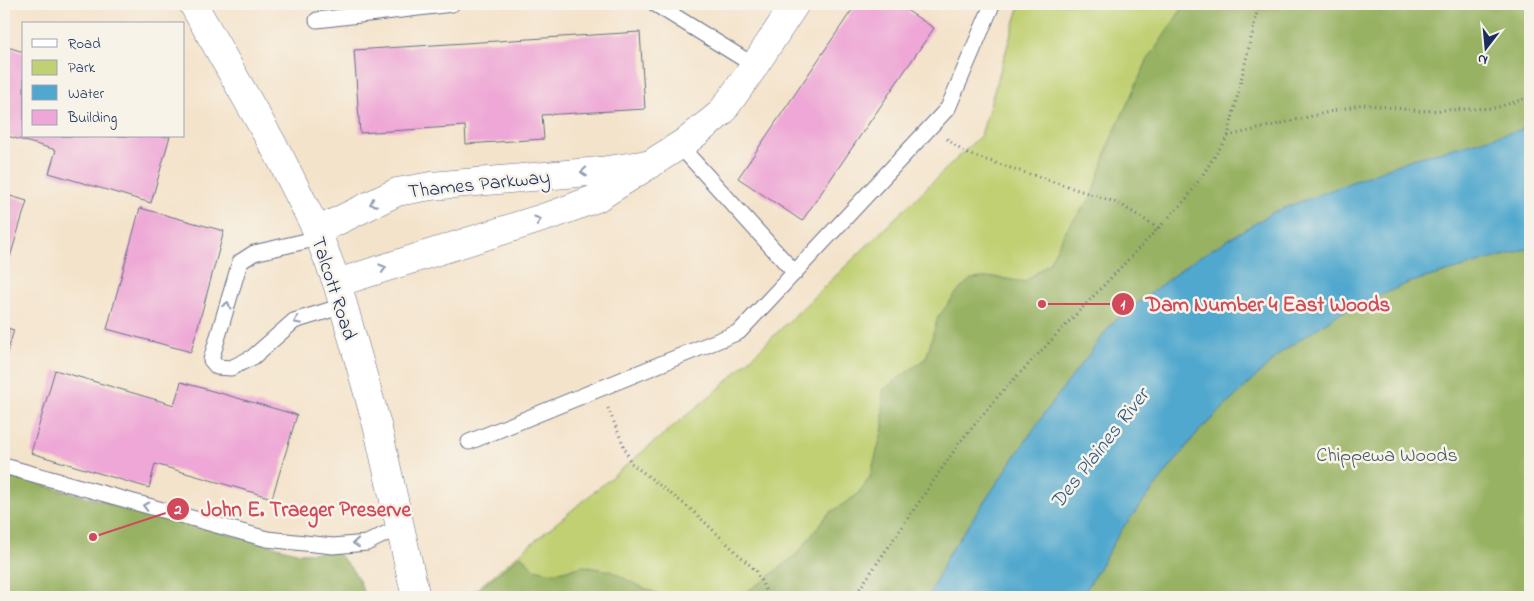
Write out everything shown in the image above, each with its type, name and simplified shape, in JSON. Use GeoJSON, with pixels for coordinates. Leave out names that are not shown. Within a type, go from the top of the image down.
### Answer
{"type":"FeatureCollection","features":[{"type":"Feature","properties":{"kind":"street","name":"Talcott Road"},"geometry":{"type":"LineString","coordinates":[[193,4],[248,98],[318,234],[340,294],[377,425],[416,597]]}},
{"type":"Feature","properties":{"kind":"street","name":"Thames Parkway"},"geometry":{"type":"LineString","coordinates":[[340,294],[597,198],[679,146],[720,113],[755,66],[795,4]]}},
{"type":"Feature","properties":{"kind":"street","name":"Thames Parkway"},"geometry":{"type":"LineString","coordinates":[[318,234],[397,192],[431,186],[600,170],[650,163]]}},
{"type":"Feature","properties":{"kind":"lane"},"geometry":{"type":"LineString","coordinates":[[317,20],[397,7],[452,4]]}},
{"type":"Feature","properties":{"kind":"lane"},"geometry":{"type":"LineString","coordinates":[[655,4],[755,66]]}},
{"type":"Feature","properties":{"kind":"lane"},"geometry":{"type":"LineString","coordinates":[[469,442],[738,332],[932,128],[948,108],[991,4]]}},
{"type":"Feature","properties":{"kind":"lane"},"geometry":{"type":"LineString","coordinates":[[679,146],[795,273]]}},
{"type":"Feature","properties":{"kind":"lane"},"geometry":{"type":"LineString","coordinates":[[318,234],[254,253],[240,262],[211,360],[217,367],[231,368],[253,357],[294,321],[340,294]]}},
{"type":"Feature","properties":{"kind":"lane"},"geometry":{"type":"LineString","coordinates":[[4,466],[266,539],[333,546],[367,542],[401,526]]}},
{"type":"Feature","properties":{"kind":"path"},"geometry":{"type":"LineString","coordinates":[[854,597],[972,428],[1000,394],[1188,197],[1228,136],[1259,4]]}},
{"type":"Feature","properties":{"kind":"path"},"geometry":{"type":"LineString","coordinates":[[1228,136],[1363,104],[1420,111],[1495,108],[1530,97]]}},
{"type":"Feature","properties":{"kind":"path"},"geometry":{"type":"LineString","coordinates":[[932,128],[965,153],[1118,203],[1158,228]]}},
{"type":"Feature","properties":{"kind":"path"},"geometry":{"type":"LineString","coordinates":[[600,389],[632,463],[693,511],[756,571],[769,597]]}},
{"type":"Feature","properties":{"kind":"green space"},"geometry":{"type":"Polygon","coordinates":[[[1020,4],[1530,4],[1530,597],[467,597],[722,386],[981,135],[1020,4]]]}},
{"type":"Feature","properties":{"kind":"green space"},"geometry":{"type":"Polygon","coordinates":[[[1185,4],[1530,4],[1530,127],[1409,160],[1274,212],[1191,262],[1114,321],[1046,411],[948,555],[928,597],[737,597],[762,582],[797,554],[828,514],[857,495],[870,477],[883,428],[883,390],[926,358],[938,317],[957,292],[971,279],[995,277],[1024,282],[1049,263],[1066,230],[1093,195],[1109,143],[1147,61],[1185,4]]]}},
{"type":"Feature","properties":{"kind":"green space","name":"Chippewa Woods"},"geometry":{"type":"Polygon","coordinates":[[[1530,248],[1530,597],[1082,597],[1122,529],[1197,433],[1283,351],[1337,315],[1408,283],[1530,248]]]}},
{"type":"Feature","properties":{"kind":"green space"},"geometry":{"type":"Polygon","coordinates":[[[4,475],[300,553],[336,552],[358,578],[364,597],[4,597],[4,475]]]}},
{"type":"Feature","properties":{"kind":"green space"},"geometry":{"type":"Polygon","coordinates":[[[521,555],[534,569],[554,573],[584,566],[611,571],[637,585],[667,597],[469,597],[521,555]]]}},
{"type":"Feature","properties":{"kind":"water","name":"Des Plaines River"},"geometry":{"type":"Polygon","coordinates":[[[1530,127],[1530,248],[1408,283],[1337,315],[1283,351],[1197,433],[1122,529],[1082,597],[928,597],[948,555],[1046,411],[1114,321],[1191,262],[1274,212],[1409,160],[1530,127]]]}},
{"type":"Feature","properties":{"kind":"building"},"geometry":{"type":"Polygon","coordinates":[[[856,4],[897,4],[934,28],[802,221],[738,178],[856,4]]]}},
{"type":"Feature","properties":{"kind":"building"},"geometry":{"type":"Polygon","coordinates":[[[640,32],[645,109],[542,115],[544,139],[466,144],[465,126],[360,133],[354,50],[640,32]]]}},
{"type":"Feature","properties":{"kind":"building"},"geometry":{"type":"Polygon","coordinates":[[[4,46],[22,51],[22,138],[169,138],[151,203],[49,173],[56,150],[4,135],[4,46]]]}},
{"type":"Feature","properties":{"kind":"building"},"geometry":{"type":"Polygon","coordinates":[[[4,194],[27,201],[4,277],[4,194]]]}},
{"type":"Feature","properties":{"kind":"building"},"geometry":{"type":"Polygon","coordinates":[[[140,208],[224,231],[191,352],[107,329],[140,208]]]}},
{"type":"Feature","properties":{"kind":"building"},"geometry":{"type":"Polygon","coordinates":[[[4,327],[14,330],[4,363],[4,327]]]}},
{"type":"Feature","properties":{"kind":"building"},"geometry":{"type":"Polygon","coordinates":[[[55,370],[174,405],[181,382],[297,415],[272,498],[155,464],[149,488],[31,453],[55,370]]]}},
{"type":"Feature","properties":{"kind":"place","name":"Dam Number 4 East Woods"},"geometry":{"type":"Point","coordinates":[1042,304]}},
{"type":"Feature","properties":{"kind":"place","name":"John E. Traeger Preserve"},"geometry":{"type":"Point","coordinates":[93,537]}}]}
